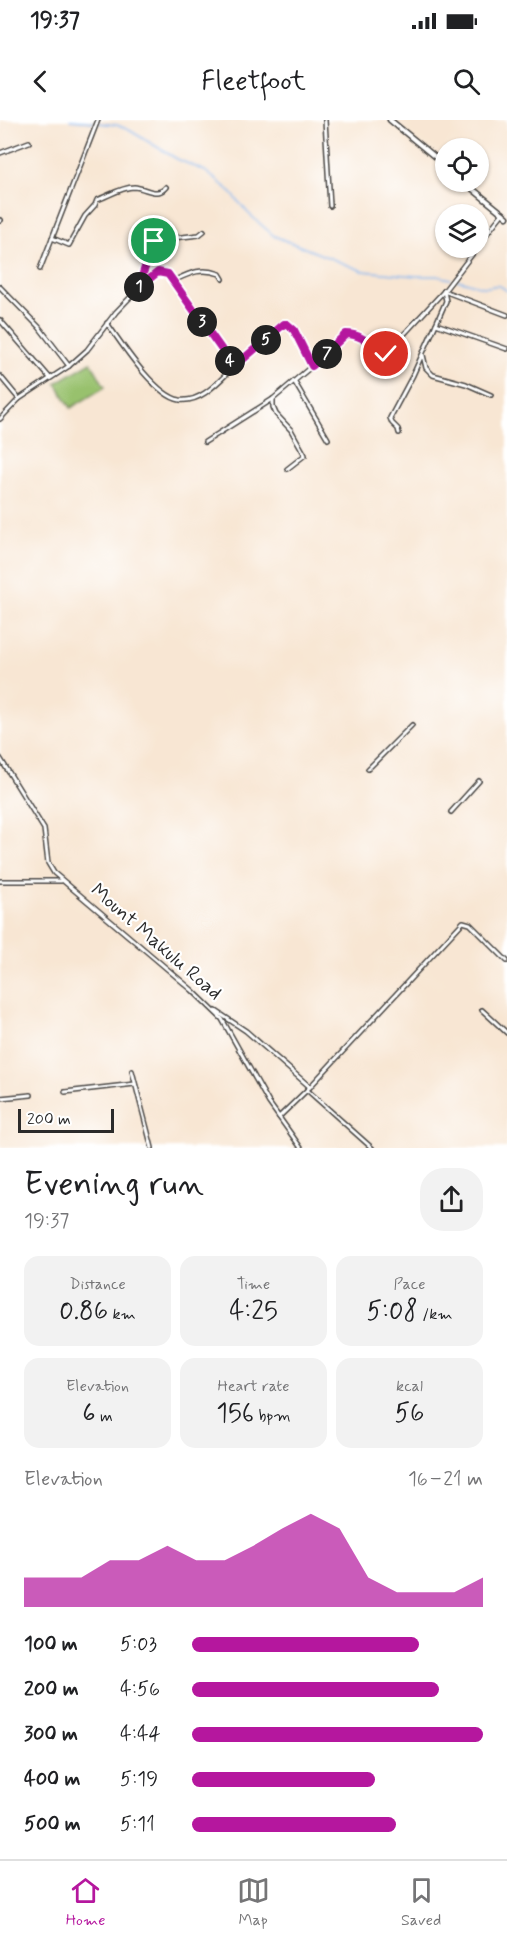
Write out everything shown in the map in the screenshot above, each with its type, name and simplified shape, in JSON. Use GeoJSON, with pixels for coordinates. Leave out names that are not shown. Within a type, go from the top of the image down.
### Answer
{"type":"FeatureCollection","features":[{"type":"Feature","properties":{"kind":"street"},"geometry":{"type":"LineString","coordinates":[[40,269],[98,120]]}},
{"type":"Feature","properties":{"kind":"street"},"geometry":{"type":"LineString","coordinates":[[325,120],[330,206]]}},
{"type":"Feature","properties":{"kind":"street"},"geometry":{"type":"LineString","coordinates":[[390,120],[435,157]]}},
{"type":"Feature","properties":{"kind":"street"},"geometry":{"type":"LineString","coordinates":[[0,153],[28,142]]}},
{"type":"Feature","properties":{"kind":"street"},"geometry":{"type":"LineString","coordinates":[[52,238],[69,245],[97,200],[128,188],[143,188],[158,193],[166,188]]}},
{"type":"Feature","properties":{"kind":"street"},"geometry":{"type":"LineString","coordinates":[[476,192],[505,215],[489,233]]}},
{"type":"Feature","properties":{"kind":"street"},"geometry":{"type":"LineString","coordinates":[[138,288],[156,240],[199,235],[204,231]]}},
{"type":"Feature","properties":{"kind":"street"},"geometry":{"type":"LineString","coordinates":[[206,442],[273,399],[349,333],[367,340],[384,356],[444,291],[469,258]]}},
{"type":"Feature","properties":{"kind":"street"},"geometry":{"type":"LineString","coordinates":[[173,281],[195,271],[205,270],[220,274],[223,279]]}},
{"type":"Feature","properties":{"kind":"street"},"geometry":{"type":"LineString","coordinates":[[0,419],[19,399],[69,366],[87,350],[138,288],[158,272],[164,272],[173,281],[234,367]]}},
{"type":"Feature","properties":{"kind":"street"},"geometry":{"type":"LineString","coordinates":[[0,287],[39,327],[69,366]]}},
{"type":"Feature","properties":{"kind":"street"},"geometry":{"type":"LineString","coordinates":[[444,291],[507,315]]}},
{"type":"Feature","properties":{"kind":"street"},"geometry":{"type":"LineString","coordinates":[[399,433],[390,418],[413,375],[446,301],[444,291]]}},
{"type":"Feature","properties":{"kind":"street"},"geometry":{"type":"LineString","coordinates":[[0,320],[50,378]]}},
{"type":"Feature","properties":{"kind":"street"},"geometry":{"type":"LineString","coordinates":[[107,323],[143,372],[173,398],[184,399],[200,395],[284,324],[294,330],[312,366]]}},
{"type":"Feature","properties":{"kind":"street"},"geometry":{"type":"LineString","coordinates":[[436,324],[507,349]]}},
{"type":"Feature","properties":{"kind":"street"},"geometry":{"type":"LineString","coordinates":[[422,353],[426,368],[433,375],[466,384],[491,395]]}},
{"type":"Feature","properties":{"kind":"street"},"geometry":{"type":"LineString","coordinates":[[0,376],[19,399]]}},
{"type":"Feature","properties":{"kind":"street"},"geometry":{"type":"LineString","coordinates":[[294,381],[328,439]]}},
{"type":"Feature","properties":{"kind":"street"},"geometry":{"type":"LineString","coordinates":[[273,399],[276,414],[291,430],[305,454],[287,469]]}},
{"type":"Feature","properties":{"kind":"street"},"geometry":{"type":"LineString","coordinates":[[368,770],[412,724]]}},
{"type":"Feature","properties":{"kind":"street","name":"Mount Makulu Road"},"geometry":{"type":"LineString","coordinates":[[0,758],[44,829],[48,863],[54,873],[212,1008],[227,1026],[251,1072],[301,1148]]}},
{"type":"Feature","properties":{"kind":"street"},"geometry":{"type":"LineString","coordinates":[[451,812],[479,781]]}},
{"type":"Feature","properties":{"kind":"street"},"geometry":{"type":"LineString","coordinates":[[0,881],[62,881]]}},
{"type":"Feature","properties":{"kind":"street"},"geometry":{"type":"LineString","coordinates":[[279,1117],[308,1089],[463,922],[470,924],[507,962]]}},
{"type":"Feature","properties":{"kind":"street"},"geometry":{"type":"LineString","coordinates":[[212,1008],[246,1031],[372,1148]]}},
{"type":"Feature","properties":{"kind":"street"},"geometry":{"type":"LineString","coordinates":[[482,1010],[507,1033]]}},
{"type":"Feature","properties":{"kind":"street"},"geometry":{"type":"LineString","coordinates":[[132,1071],[152,1148]]}},
{"type":"Feature","properties":{"kind":"street"},"geometry":{"type":"LineString","coordinates":[[65,1092],[135,1084]]}},
{"type":"Feature","properties":{"kind":"street"},"geometry":{"type":"LineString","coordinates":[[0,1098],[31,1095]]}},
{"type":"Feature","properties":{"kind":"green space"},"geometry":{"type":"Polygon","coordinates":[[[91,362],[105,387],[71,408],[56,383],[91,362]]]}},
{"type":"Feature","properties":{"kind":"waterway"},"geometry":{"type":"LineString","coordinates":[[70,120],[94,122]]}},
{"type":"Feature","properties":{"kind":"waterway"},"geometry":{"type":"LineString","coordinates":[[98,123],[117,125],[129,130],[177,159],[205,171],[229,190],[248,213],[274,236],[363,271],[451,279]]}},
{"type":"Feature","properties":{"kind":"waterway"},"geometry":{"type":"LineString","coordinates":[[457,280],[483,287],[497,285],[507,291]]}},
{"type":"Feature","properties":{"kind":"route"},"geometry":{"type":"LineString","coordinates":[[154,241],[138,288],[158,272],[168,274],[234,367],[284,324],[291,326],[294,330],[312,366],[349,333],[367,340],[384,356],[386,354]]}}]}
